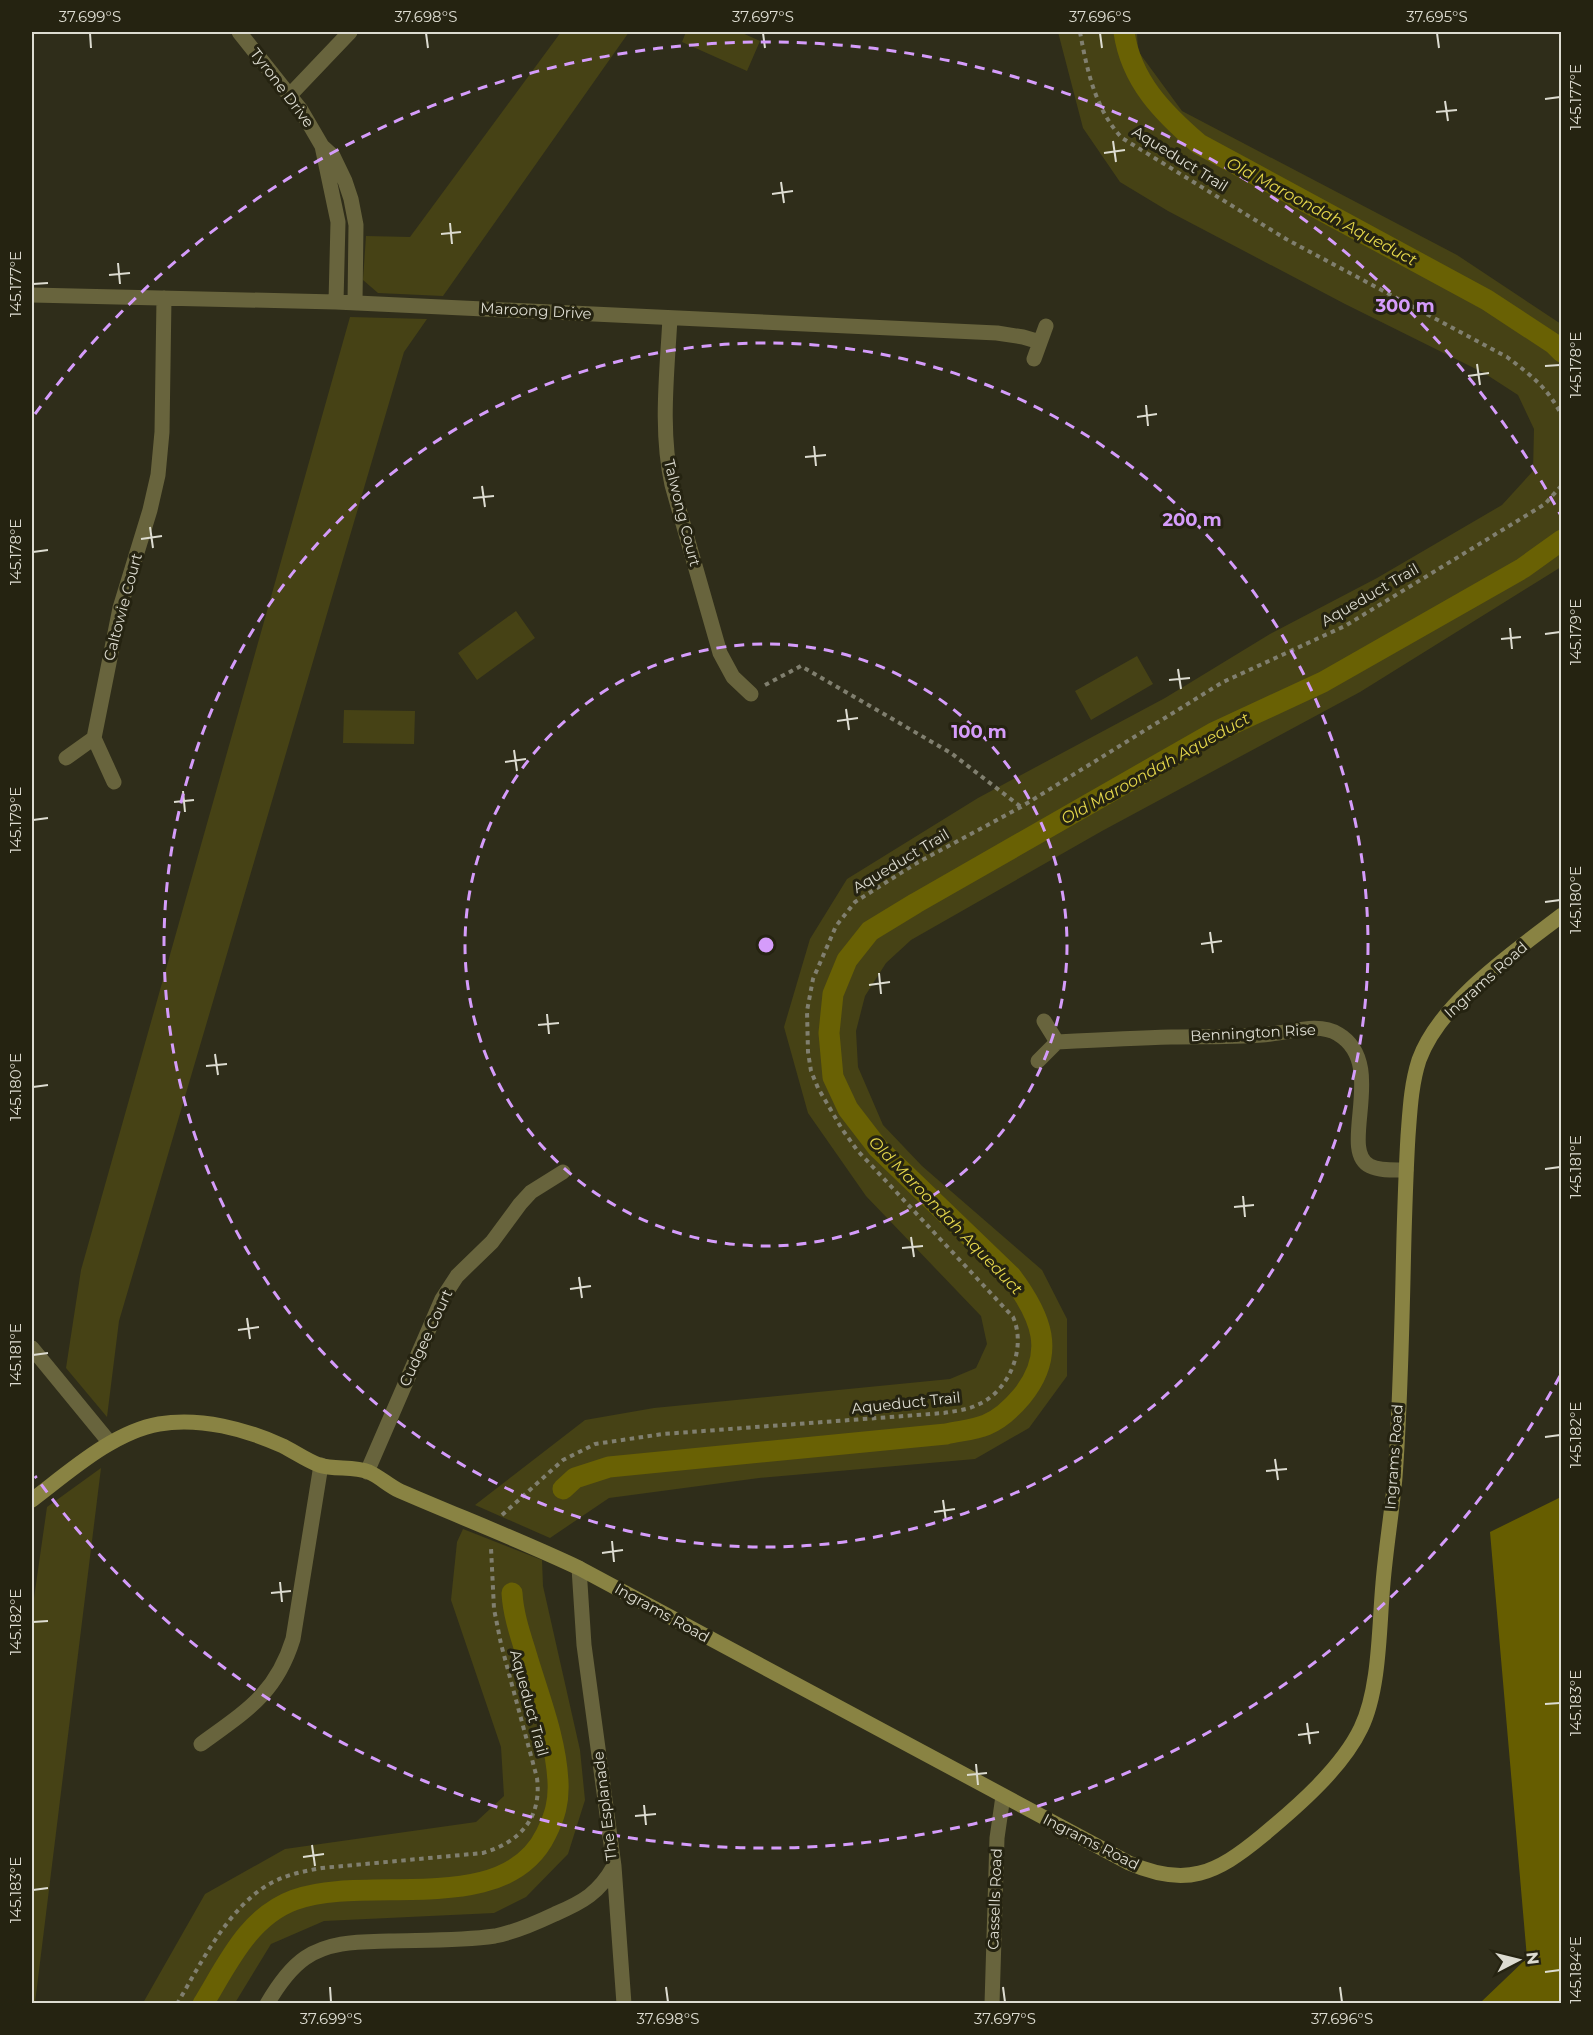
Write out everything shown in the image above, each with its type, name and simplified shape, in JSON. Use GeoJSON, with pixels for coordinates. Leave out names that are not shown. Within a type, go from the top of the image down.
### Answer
{"type":"FeatureCollection","features":[{"type":"Feature","properties":{"kind":"street","name":"Tyrone Drive"},"geometry":{"type":"LineString","coordinates":[[239,32],[289,96],[313,129],[322,146],[338,222],[336,302]]}},
{"type":"Feature","properties":{"kind":"street"},"geometry":{"type":"LineString","coordinates":[[289,96],[350,32]]}},
{"type":"Feature","properties":{"kind":"street","name":"Tyrone Drive"},"geometry":{"type":"LineString","coordinates":[[322,146],[333,156],[338,165],[351,199],[357,240],[355,303]]}},
{"type":"Feature","properties":{"kind":"street","name":"Maroong Drive"},"geometry":{"type":"LineString","coordinates":[[32,295],[336,302],[997,333],[1017,335],[1040,342]]}},
{"type":"Feature","properties":{"kind":"street","name":"Caltowie Court"},"geometry":{"type":"LineString","coordinates":[[94,738],[120,608],[150,510],[158,475],[162,432],[164,298]]}},
{"type":"Feature","properties":{"kind":"street","name":"Talwong Court"},"geometry":{"type":"LineString","coordinates":[[670,318],[665,434],[670,476],[720,653],[733,677],[751,694]]}},
{"type":"Feature","properties":{"kind":"street"},"geometry":{"type":"LineString","coordinates":[[1034,359],[1046,326]]}},
{"type":"Feature","properties":{"kind":"street"},"geometry":{"type":"LineString","coordinates":[[66,758],[94,738],[114,782]]}},
{"type":"Feature","properties":{"kind":"street","name":"Ingrams Road"},"geometry":{"type":"LineString","coordinates":[[32,1500],[110,1443],[146,1427],[172,1422],[201,1423],[267,1439],[321,1465],[367,1472],[398,1490],[490,1527],[579,1568],[1129,1863],[1170,1876],[1195,1875],[1236,1856],[1273,1827],[1323,1779],[1352,1743],[1366,1715],[1373,1687],[1394,1481],[1406,1170],[1412,1088],[1419,1061],[1430,1035],[1446,1015],[1474,986],[1562,915]]}},
{"type":"Feature","properties":{"kind":"street"},"geometry":{"type":"LineString","coordinates":[[1038,1061],[1057,1042],[1044,1021]]}},
{"type":"Feature","properties":{"kind":"street","name":"Bennington Rise"},"geometry":{"type":"LineString","coordinates":[[1057,1042],[1259,1036],[1311,1029],[1335,1032],[1347,1040],[1356,1051],[1361,1065],[1358,1145],[1360,1156],[1368,1165],[1378,1169],[1406,1170]]}},
{"type":"Feature","properties":{"kind":"street","name":"Cudgee Court"},"geometry":{"type":"LineString","coordinates":[[367,1472],[449,1287],[488,1247],[531,1192],[563,1172]]}},
{"type":"Feature","properties":{"kind":"street"},"geometry":{"type":"LineString","coordinates":[[32,1348],[110,1443]]}},
{"type":"Feature","properties":{"kind":"street"},"geometry":{"type":"LineString","coordinates":[[201,1744],[249,1709],[265,1694],[278,1677],[287,1659],[293,1639],[321,1465]]}},
{"type":"Feature","properties":{"kind":"street","name":"The Esplanade"},"geometry":{"type":"LineString","coordinates":[[267,2004],[293,1967],[320,1950],[350,1942],[472,1938],[511,1932],[588,1898],[598,1889],[614,1866],[584,1645],[579,1568]]}},
{"type":"Feature","properties":{"kind":"street","name":"Cassells Road"},"geometry":{"type":"LineString","coordinates":[[992,2004],[997,1838],[1003,1796]]}},
{"type":"Feature","properties":{"kind":"street"},"geometry":{"type":"LineString","coordinates":[[614,1866],[624,2004]]}},
{"type":"Feature","properties":{"kind":"path","name":"Aqueduct Trail"},"geometry":{"type":"LineString","coordinates":[[1080,32],[1084,56],[1101,108],[1111,126],[1122,138],[1286,239],[1507,357],[1553,398],[1562,416]]}},
{"type":"Feature","properties":{"kind":"path","name":"Aqueduct Trail"},"geometry":{"type":"LineString","coordinates":[[177,2004],[207,1953],[231,1920],[249,1900],[273,1882],[322,1868],[483,1852],[506,1845],[528,1823],[537,1800],[537,1778],[501,1644],[494,1609],[490,1527],[562,1460],[595,1444],[663,1434],[944,1413],[978,1405],[1000,1387],[1009,1375],[1017,1359],[1018,1327],[1013,1317],[857,1150],[845,1135],[818,1088],[812,1071],[808,1052],[807,1011],[813,979],[836,926],[855,902],[915,864],[1021,807],[1223,682],[1345,626],[1545,504],[1562,485]]}},
{"type":"Feature","properties":{"kind":"path"},"geometry":{"type":"LineString","coordinates":[[751,694],[801,666],[951,753],[1021,807]]}},
{"type":"Feature","properties":{"kind":"shaded area"},"geometry":{"type":"Polygon","coordinates":[[[561,32],[629,32],[443,296],[378,293],[363,280],[366,236],[410,237],[561,32]]]}},
{"type":"Feature","properties":{"kind":"shaded area"},"geometry":{"type":"Polygon","coordinates":[[[686,32],[740,32],[760,41],[747,71],[682,42],[686,32]]]}},
{"type":"Feature","properties":{"kind":"shaded area"},"geometry":{"type":"Polygon","coordinates":[[[1058,32],[1137,32],[1138,51],[1182,111],[1457,255],[1561,324],[1561,567],[1360,692],[1102,831],[911,940],[886,963],[865,996],[856,1031],[858,1067],[883,1125],[922,1166],[1042,1270],[1067,1319],[1067,1376],[1029,1428],[975,1459],[759,1478],[609,1498],[550,1538],[475,1505],[585,1420],[654,1408],[950,1379],[976,1368],[987,1344],[981,1316],[866,1196],[808,1113],[784,1027],[810,939],[847,879],[978,798],[1165,698],[1270,634],[1377,578],[1502,505],[1533,471],[1534,429],[1518,395],[1484,373],[1345,304],[1168,211],[1120,182],[1083,128],[1058,32]]]}},
{"type":"Feature","properties":{"kind":"shaded area"},"geometry":{"type":"Polygon","coordinates":[[[350,317],[427,319],[404,352],[119,1321],[107,1417],[66,1368],[81,1270],[350,317]]]}},
{"type":"Feature","properties":{"kind":"shaded area"},"geometry":{"type":"Polygon","coordinates":[[[516,611],[535,638],[477,680],[458,653],[516,611]]]}},
{"type":"Feature","properties":{"kind":"shaded area"},"geometry":{"type":"Polygon","coordinates":[[[1137,656],[1153,684],[1091,720],[1075,691],[1137,656]]]}},
{"type":"Feature","properties":{"kind":"shaded area"},"geometry":{"type":"Polygon","coordinates":[[[344,710],[415,711],[414,744],[343,743],[344,710]]]}},
{"type":"Feature","properties":{"kind":"shaded area"},"geometry":{"type":"Polygon","coordinates":[[[101,1468],[35,2003],[32,2003],[32,1612],[47,1507],[101,1468]]]}},
{"type":"Feature","properties":{"kind":"shaded area"},"geometry":{"type":"Polygon","coordinates":[[[1561,1497],[1561,2003],[1480,2003],[1527,1958],[1490,1532],[1561,1497]]]}},
{"type":"Feature","properties":{"kind":"shaded area"},"geometry":{"type":"Polygon","coordinates":[[[463,1529],[542,1560],[543,1586],[580,1750],[585,1800],[568,1854],[526,1897],[494,1913],[324,1921],[271,1944],[235,2003],[143,2003],[205,1894],[285,1849],[476,1822],[504,1796],[501,1747],[451,1600],[457,1542],[463,1529]]]}},
{"type":"Feature","properties":{"kind":"waterway","name":"Old Maroondah Aqueduct"},"geometry":{"type":"LineString","coordinates":[[1124,32],[1128,50],[1141,81],[1161,108],[1199,144],[1487,300],[1554,344],[1562,352]]}},
{"type":"Feature","properties":{"kind":"waterway","name":"Old Maroondah Aqueduct"},"geometry":{"type":"LineString","coordinates":[[563,1489],[575,1478],[609,1467],[946,1434],[986,1425],[997,1420],[1010,1409],[1033,1380],[1039,1365],[1042,1350],[1037,1320],[1022,1291],[1011,1276],[878,1148],[848,1109],[833,1077],[829,1033],[833,994],[847,960],[870,931],[916,903],[1213,733],[1323,682],[1523,568],[1562,540]]}},
{"type":"Feature","properties":{"kind":"waterway","name":"Old Maroondah Aqueduct"},"geometry":{"type":"LineString","coordinates":[[203,2004],[230,1958],[251,1930],[278,1908],[294,1900],[324,1893],[358,1890],[432,1889],[467,1885],[500,1876],[526,1860],[546,1834],[557,1802],[558,1782],[554,1748],[519,1629],[512,1593]]}}]}
